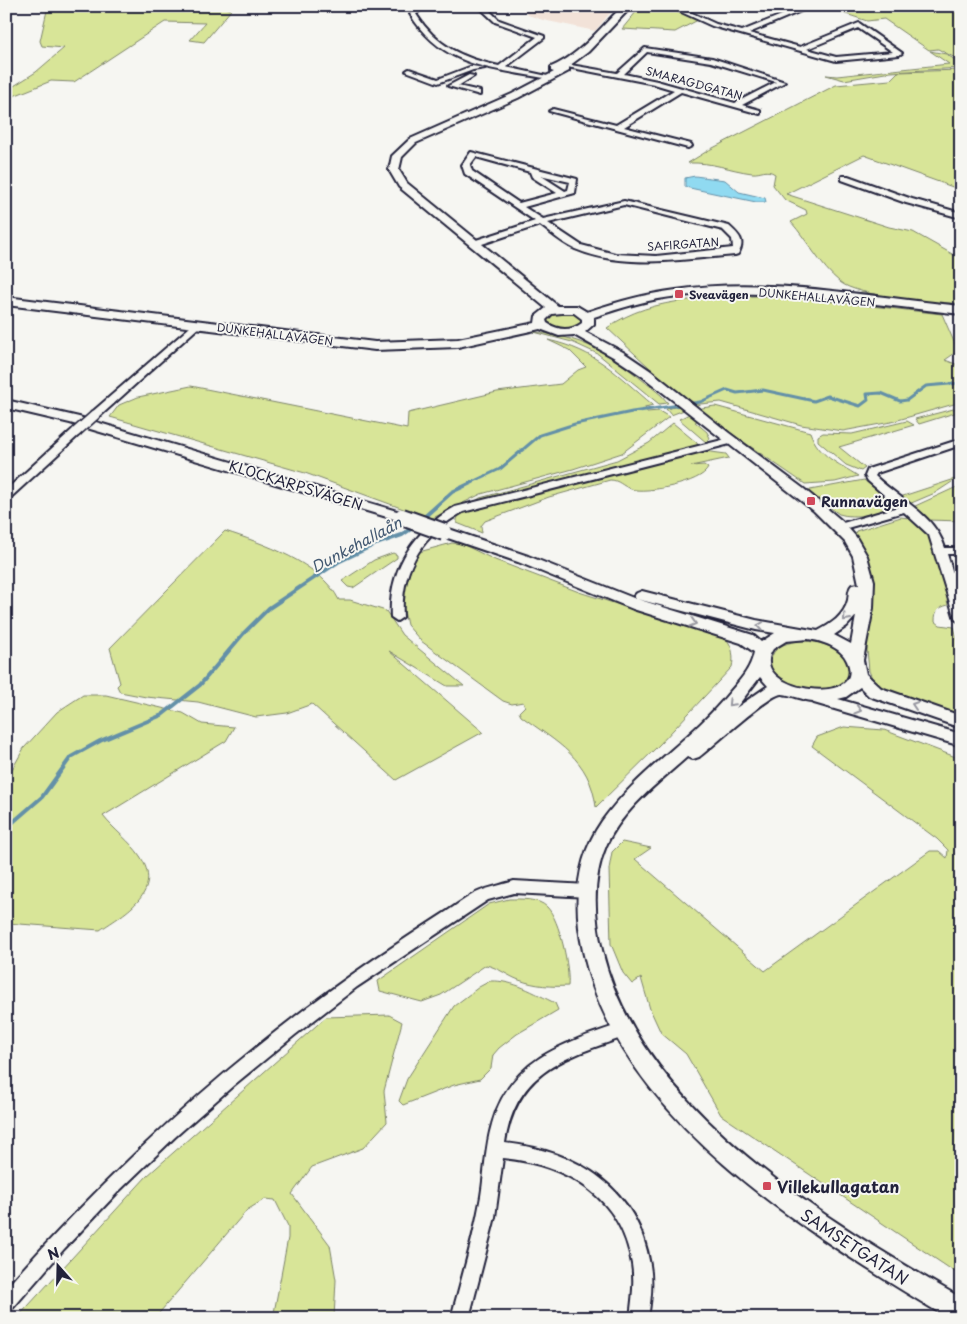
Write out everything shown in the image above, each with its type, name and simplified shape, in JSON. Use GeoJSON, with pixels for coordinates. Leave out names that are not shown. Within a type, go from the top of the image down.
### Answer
{"type":"FeatureCollection","features":[{"type":"Feature","properties":{"kind":"street"},"geometry":{"type":"LineString","coordinates":[[430,6],[420,8],[413,14],[438,45],[454,54],[485,66]]}},
{"type":"Feature","properties":{"kind":"street"},"geometry":{"type":"LineString","coordinates":[[481,6],[497,21],[542,37],[502,67]]}},
{"type":"Feature","properties":{"kind":"street"},"geometry":{"type":"LineString","coordinates":[[554,309],[402,185],[394,170],[397,156],[413,141],[425,134],[516,96],[548,77],[560,74],[566,69],[565,66],[588,48],[628,6]]}},
{"type":"Feature","properties":{"kind":"street"},"geometry":{"type":"LineString","coordinates":[[671,6],[684,10],[709,23],[742,33],[836,59],[899,53],[859,25],[800,49]]}},
{"type":"Feature","properties":{"kind":"street"},"geometry":{"type":"LineString","coordinates":[[684,10],[694,6]]}},
{"type":"Feature","properties":{"kind":"street"},"geometry":{"type":"LineString","coordinates":[[742,33],[810,6]]}},
{"type":"Feature","properties":{"kind":"street"},"geometry":{"type":"LineString","coordinates":[[618,76],[645,50],[712,60],[782,82],[737,106]]}},
{"type":"Feature","properties":{"kind":"street"},"geometry":{"type":"LineString","coordinates":[[452,86],[481,72],[485,66]]}},
{"type":"Feature","properties":{"kind":"street"},"geometry":{"type":"LineString","coordinates":[[438,81],[472,68],[485,66],[502,67],[548,77]]}},
{"type":"Feature","properties":{"kind":"street","name":"SMARAGDGATAN"},"geometry":{"type":"LineString","coordinates":[[565,66],[655,82],[757,112]]}},
{"type":"Feature","properties":{"kind":"street"},"geometry":{"type":"LineString","coordinates":[[409,71],[477,93]]}},
{"type":"Feature","properties":{"kind":"street"},"geometry":{"type":"LineString","coordinates":[[617,128],[679,90]]}},
{"type":"Feature","properties":{"kind":"street"},"geometry":{"type":"LineString","coordinates":[[553,111],[688,146]]}},
{"type":"Feature","properties":{"kind":"street"},"geometry":{"type":"LineString","coordinates":[[517,206],[572,191],[574,181],[474,154],[467,161],[466,168],[473,176],[517,206],[541,222]]}},
{"type":"Feature","properties":{"kind":"street"},"geometry":{"type":"LineString","coordinates":[[533,170],[535,174],[564,194]]}},
{"type":"Feature","properties":{"kind":"street"},"geometry":{"type":"LineString","coordinates":[[845,178],[909,201],[961,216]]}},
{"type":"Feature","properties":{"kind":"street","name":"SAFIRGATAN"},"geometry":{"type":"LineString","coordinates":[[476,244],[541,222],[624,203],[726,228],[739,242],[735,252],[647,258],[612,256],[578,247],[541,222]]}},
{"type":"Feature","properties":{"kind":"street","name":"DUNKEHALLAVÄGEN"},"geometry":{"type":"LineString","coordinates":[[586,316],[612,306],[650,298],[710,291],[820,295],[961,310]]}},
{"type":"Feature","properties":{"kind":"street","name":"DUNKEHALLAVÄGEN"},"geometry":{"type":"LineString","coordinates":[[6,301],[375,346],[418,346],[458,343],[542,325]]}},
{"type":"Feature","properties":{"kind":"street"},"geometry":{"type":"LineString","coordinates":[[576,331],[588,324],[586,316],[570,309],[554,309],[541,316],[542,325],[556,331],[576,331],[619,355],[663,388],[811,501],[845,533],[860,556],[865,572],[865,605],[856,668],[850,686],[841,692],[830,695],[810,696]]}},
{"type":"Feature","properties":{"kind":"street"},"geometry":{"type":"LineString","coordinates":[[6,496],[197,324]]}},
{"type":"Feature","properties":{"kind":"street","name":"KLOCKARPSVÄGEN"},"geometry":{"type":"LineString","coordinates":[[6,404],[91,425],[402,518],[582,581]]}},
{"type":"Feature","properties":{"kind":"street"},"geometry":{"type":"LineString","coordinates":[[397,617],[395,599],[404,567],[418,546],[456,512],[492,500],[730,441]]}},
{"type":"Feature","properties":{"kind":"street"},"geometry":{"type":"LineString","coordinates":[[961,442],[872,471],[870,476],[872,480],[929,527],[940,551],[961,618]]}},
{"type":"Feature","properties":{"kind":"street"},"geometry":{"type":"LineString","coordinates":[[845,533],[906,508]]}},
{"type":"Feature","properties":{"kind":"street"},"geometry":{"type":"LineString","coordinates":[[634,795],[707,728],[738,695],[762,658],[778,638],[792,635],[814,635],[849,617],[857,601],[857,573],[845,533]]}},
{"type":"Feature","properties":{"kind":"street"},"geometry":{"type":"LineString","coordinates":[[940,551],[961,551]]}},
{"type":"Feature","properties":{"kind":"street"},"geometry":{"type":"LineString","coordinates":[[582,581],[756,625],[814,635],[842,646],[875,692],[961,722]]}},
{"type":"Feature","properties":{"kind":"street"},"geometry":{"type":"LineString","coordinates":[[582,581],[639,606],[747,639],[762,658],[767,676],[780,687],[794,693],[961,740]]}},
{"type":"Feature","properties":{"kind":"street"},"geometry":{"type":"LineString","coordinates":[[634,795],[716,737],[770,692],[780,687]]}},
{"type":"Feature","properties":{"kind":"street","name":"SAMSETGATAN"},"geometry":{"type":"LineString","coordinates":[[634,795],[615,817],[598,845],[588,891],[590,947],[624,1030],[680,1106],[727,1153],[822,1226],[871,1259],[961,1312]]}},
{"type":"Feature","properties":{"kind":"street"},"geometry":{"type":"LineString","coordinates":[[6,1302],[35,1268],[129,1168],[214,1092],[291,1028],[375,965],[483,896],[501,889],[514,886],[588,891]]}},
{"type":"Feature","properties":{"kind":"street"},"geometry":{"type":"LineString","coordinates":[[460,1318],[489,1204],[504,1110],[521,1082],[537,1066],[554,1056],[624,1030]]}},
{"type":"Feature","properties":{"kind":"street"},"geometry":{"type":"LineString","coordinates":[[497,1150],[535,1155],[572,1167],[600,1186],[611,1197],[626,1217],[641,1254],[643,1274],[639,1318]]}},
{"type":"Feature","properties":{"kind":"shaded area"},"geometry":{"type":"Polygon","coordinates":[[[519,6],[616,6],[595,31],[543,20],[528,15],[519,6]]]}},
{"type":"Feature","properties":{"kind":"green space"},"geometry":{"type":"Polygon","coordinates":[[[48,6],[223,6],[231,10],[204,42],[190,40],[205,23],[165,22],[74,82],[51,81],[6,99],[6,91],[36,72],[64,48],[42,46],[40,41],[48,6]]]}},
{"type":"Feature","properties":{"kind":"green space"},"geometry":{"type":"Polygon","coordinates":[[[641,6],[671,10],[698,20],[675,32],[622,29],[641,6]]]}},
{"type":"Feature","properties":{"kind":"green space"},"geometry":{"type":"Polygon","coordinates":[[[830,6],[936,6],[943,9],[961,6],[961,61],[938,49],[929,50],[884,19],[867,21],[843,13],[845,11],[830,6]]]}},
{"type":"Feature","properties":{"kind":"green space"},"geometry":{"type":"Polygon","coordinates":[[[930,51],[946,54],[961,64],[961,68],[891,72],[844,80],[826,75],[837,76],[949,64],[930,51]]]}},
{"type":"Feature","properties":{"kind":"green space"},"geometry":{"type":"Polygon","coordinates":[[[961,70],[961,190],[864,155],[786,194],[889,227],[913,232],[961,259],[961,303],[935,303],[898,298],[849,287],[840,282],[826,269],[791,222],[807,214],[806,210],[785,200],[773,185],[775,174],[766,171],[744,172],[713,165],[688,163],[709,150],[836,85],[890,80],[898,72],[961,70]]]}},
{"type":"Feature","properties":{"kind":"green space"},"geometry":{"type":"Polygon","coordinates":[[[773,295],[942,314],[958,351],[945,360],[961,366],[961,402],[891,422],[843,431],[801,425],[721,402],[700,404],[671,415],[666,409],[693,403],[650,368],[607,328],[625,317],[665,304],[708,298],[773,295]]]}},
{"type":"Feature","properties":{"kind":"green space"},"geometry":{"type":"Polygon","coordinates":[[[569,312],[581,318],[581,324],[577,327],[564,329],[547,323],[546,317],[553,313],[569,312]]]}},
{"type":"Feature","properties":{"kind":"green space"},"geometry":{"type":"Polygon","coordinates":[[[534,332],[572,339],[588,345],[631,371],[668,403],[659,404],[598,354],[572,342],[534,332]]]}},
{"type":"Feature","properties":{"kind":"green space"},"geometry":{"type":"Polygon","coordinates":[[[548,340],[580,350],[593,357],[653,405],[645,407],[647,412],[659,411],[669,417],[622,453],[573,469],[481,494],[431,519],[305,473],[110,417],[119,405],[138,397],[191,386],[407,429],[408,413],[497,392],[561,384],[578,370],[586,367],[569,350],[548,340]]]}},
{"type":"Feature","properties":{"kind":"green space"},"geometry":{"type":"Polygon","coordinates":[[[715,406],[810,432],[818,447],[824,453],[836,463],[858,476],[835,482],[805,484],[706,416],[695,422],[707,432],[710,438],[707,443],[679,419],[702,408],[715,406]]]}},
{"type":"Feature","properties":{"kind":"green space"},"geometry":{"type":"Polygon","coordinates":[[[961,407],[961,411],[919,424],[915,419],[961,407]]]}},
{"type":"Feature","properties":{"kind":"green space"},"geometry":{"type":"Polygon","coordinates":[[[907,421],[914,425],[839,447],[865,468],[861,471],[846,465],[818,441],[818,436],[823,433],[852,434],[907,421]]]}},
{"type":"Feature","properties":{"kind":"green space"},"geometry":{"type":"Polygon","coordinates":[[[673,423],[697,443],[698,447],[471,504],[480,498],[617,460],[649,443],[673,423]]]}},
{"type":"Feature","properties":{"kind":"green space"},"geometry":{"type":"Polygon","coordinates":[[[704,451],[726,454],[729,458],[691,466],[704,465],[708,468],[704,473],[685,483],[660,489],[631,489],[610,480],[549,497],[485,521],[481,526],[482,533],[457,523],[460,514],[473,510],[704,451]]]}},
{"type":"Feature","properties":{"kind":"green space"},"geometry":{"type":"Polygon","coordinates":[[[958,478],[935,493],[909,504],[900,497],[958,478]]]}},
{"type":"Feature","properties":{"kind":"green space"},"geometry":{"type":"Polygon","coordinates":[[[864,480],[890,501],[892,504],[891,508],[865,515],[839,514],[809,492],[810,490],[864,480]]]}},
{"type":"Feature","properties":{"kind":"green space"},"geometry":{"type":"Polygon","coordinates":[[[961,485],[961,521],[929,520],[913,507],[961,485]]]}},
{"type":"Feature","properties":{"kind":"green space"},"geometry":{"type":"Polygon","coordinates":[[[901,517],[913,520],[922,527],[930,538],[940,566],[948,605],[938,610],[935,621],[940,625],[954,627],[961,652],[961,717],[883,690],[874,682],[869,671],[867,650],[867,556],[855,534],[856,531],[901,517]]]}},
{"type":"Feature","properties":{"kind":"green space"},"geometry":{"type":"Polygon","coordinates":[[[225,531],[273,548],[305,565],[319,575],[339,600],[350,600],[386,611],[402,635],[464,686],[447,686],[389,651],[483,732],[396,780],[312,704],[287,713],[256,717],[198,702],[146,697],[120,692],[117,686],[120,683],[110,648],[225,531]]]}},
{"type":"Feature","properties":{"kind":"green space"},"geometry":{"type":"Polygon","coordinates":[[[452,543],[462,544],[495,560],[579,592],[726,639],[732,652],[732,667],[660,744],[596,807],[593,790],[579,764],[570,753],[521,716],[519,712],[525,706],[523,702],[512,704],[503,701],[421,641],[407,625],[401,597],[411,563],[419,552],[452,543]]]}},
{"type":"Feature","properties":{"kind":"green space"},"geometry":{"type":"Polygon","coordinates":[[[393,553],[397,555],[397,558],[353,588],[348,587],[342,581],[374,560],[393,553]]]}},
{"type":"Feature","properties":{"kind":"green space"},"geometry":{"type":"Polygon","coordinates":[[[800,641],[825,645],[841,654],[850,673],[844,682],[831,688],[814,689],[796,687],[781,681],[772,670],[772,656],[780,647],[788,643],[800,641]]]}},
{"type":"Feature","properties":{"kind":"green space"},"geometry":{"type":"Polygon","coordinates":[[[83,695],[106,695],[183,713],[202,724],[234,727],[226,741],[103,816],[136,851],[146,869],[148,880],[145,890],[131,908],[100,930],[6,923],[6,780],[24,748],[57,712],[83,695]]]}},
{"type":"Feature","properties":{"kind":"green space"},"geometry":{"type":"Polygon","coordinates":[[[844,727],[884,730],[961,759],[961,1276],[721,1115],[686,1054],[661,1033],[650,1009],[641,978],[632,984],[623,973],[611,944],[609,869],[612,852],[622,842],[651,848],[635,859],[765,971],[930,851],[939,851],[947,858],[948,850],[937,839],[812,746],[817,737],[844,727]]]}},
{"type":"Feature","properties":{"kind":"green space"},"geometry":{"type":"Polygon","coordinates":[[[509,899],[539,902],[552,913],[563,945],[568,986],[531,984],[486,965],[441,995],[422,1002],[380,991],[378,981],[489,904],[509,899]]]}},
{"type":"Feature","properties":{"kind":"green space"},"geometry":{"type":"Polygon","coordinates":[[[490,981],[499,981],[524,988],[555,1003],[558,1010],[517,1034],[499,1048],[493,1055],[491,1068],[480,1079],[454,1085],[403,1105],[399,1101],[407,1079],[454,1006],[490,981]]]}},
{"type":"Feature","properties":{"kind":"green space"},"geometry":{"type":"Polygon","coordinates":[[[389,1015],[402,1022],[384,1091],[387,1122],[363,1148],[312,1167],[292,1194],[330,1245],[336,1280],[334,1318],[273,1318],[288,1238],[288,1226],[275,1200],[265,1199],[247,1210],[155,1318],[17,1318],[147,1176],[326,1017],[389,1015]]]}},
{"type":"Feature","properties":{"kind":"water"},"geometry":{"type":"Polygon","coordinates":[[[695,176],[725,180],[739,192],[765,198],[766,202],[756,202],[685,187],[685,178],[695,176]]]}},
{"type":"Feature","properties":{"kind":"waterway","name":"Dunkehallaån"},"geometry":{"type":"LineString","coordinates":[[470,483],[500,469],[540,435],[575,424],[632,412],[700,402],[727,390],[737,393],[763,390],[814,401],[828,396],[860,406],[868,400],[867,394],[881,393],[900,401],[907,400],[926,386],[961,383]]}},
{"type":"Feature","properties":{"kind":"waterway","name":"Dunkehallaån"},"geometry":{"type":"LineString","coordinates":[[422,519],[452,492],[473,482]]}},
{"type":"Feature","properties":{"kind":"waterway","name":"Dunkehallaån"},"geometry":{"type":"LineString","coordinates":[[6,824],[12,823],[42,797],[71,757],[100,741],[162,715],[200,685],[243,634],[269,608],[338,562],[376,544],[402,535],[415,526]]}},
{"type":"Feature","properties":{"kind":"place","name":"Sveavägen"},"geometry":{"type":"Point","coordinates":[679,294]}},
{"type":"Feature","properties":{"kind":"place","name":"Runnavägen"},"geometry":{"type":"Point","coordinates":[811,501]}},
{"type":"Feature","properties":{"kind":"place","name":"Villekullagatan"},"geometry":{"type":"Point","coordinates":[767,1186]}}]}
